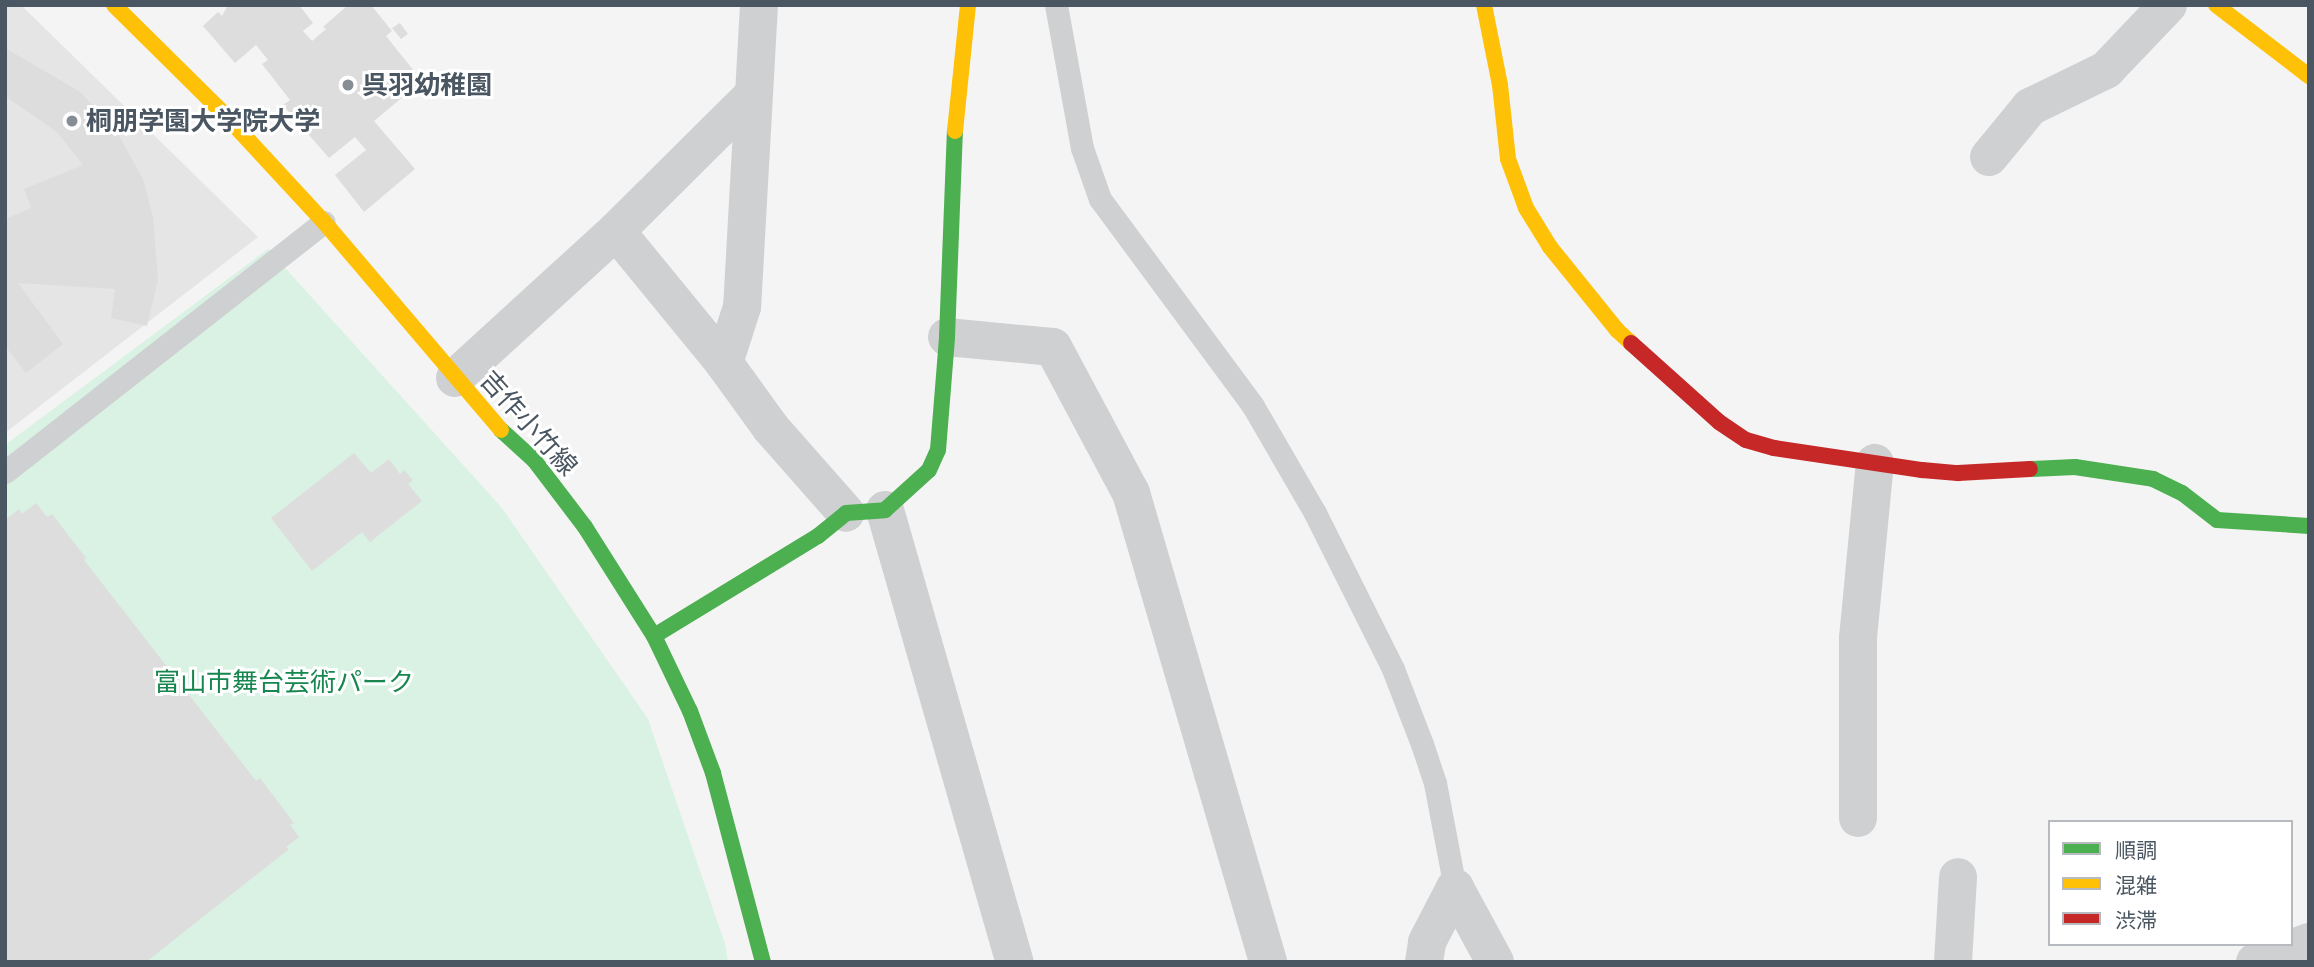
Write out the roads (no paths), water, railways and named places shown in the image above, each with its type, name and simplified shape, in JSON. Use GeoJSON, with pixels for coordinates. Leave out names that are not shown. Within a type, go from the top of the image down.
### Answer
{"type":"FeatureCollection","features":[{"type":"Feature","properties":{"kind":"street","name":"吉作小竹線"},"geometry":{"type":"LineString","coordinates":[[114,5],[224,114],[324,222],[455,378],[504,433],[534,460],[585,527],[654,636],[690,711],[713,773],[763,962]]}},
{"type":"Feature","properties":{"kind":"street"},"geometry":{"type":"LineString","coordinates":[[724,363],[742,307],[759,5]]}},
{"type":"Feature","properties":{"kind":"street"},"geometry":{"type":"LineString","coordinates":[[654,636],[818,536],[846,513],[884,510],[929,470],[938,450],[947,337],[953,153],[968,5]]}},
{"type":"Feature","properties":{"kind":"street"},"geometry":{"type":"LineString","coordinates":[[1484,5],[1500,85],[1508,159],[1516,187],[1550,247],[1617,330],[1694,401],[1746,440],[1773,447],[1875,463],[1958,473],[2075,467],[2153,479],[2182,493],[2217,520],[2309,526]]}},
{"type":"Feature","properties":{"kind":"street"},"geometry":{"type":"LineString","coordinates":[[1989,157],[2030,107],[2106,70],[2168,5]]}},
{"type":"Feature","properties":{"kind":"street"},"geometry":{"type":"LineString","coordinates":[[2216,5],[2309,76]]}},
{"type":"Feature","properties":{"kind":"street"},"geometry":{"type":"LineString","coordinates":[[455,378],[616,231],[752,96]]}},
{"type":"Feature","properties":{"kind":"street"},"geometry":{"type":"LineString","coordinates":[[616,231],[724,363],[771,428],[846,513]]}},
{"type":"Feature","properties":{"kind":"street"},"geometry":{"type":"LineString","coordinates":[[947,337],[1053,347],[1131,493],[1268,962]]}},
{"type":"Feature","properties":{"kind":"street"},"geometry":{"type":"LineString","coordinates":[[1858,818],[1858,638],[1875,463]]}},
{"type":"Feature","properties":{"kind":"street"},"geometry":{"type":"LineString","coordinates":[[884,510],[1014,962]]}},
{"type":"Feature","properties":{"kind":"street"},"geometry":{"type":"LineString","coordinates":[[1953,962],[1958,877]]}},
{"type":"Feature","properties":{"kind":"street"},"geometry":{"type":"LineString","coordinates":[[1424,962],[1427,942],[1455,888]]}},
{"type":"Feature","properties":{"kind":"street"},"geometry":{"type":"LineString","coordinates":[[1455,888],[1495,962]]}},
{"type":"Feature","properties":{"kind":"street"},"geometry":{"type":"LineString","coordinates":[[2255,962],[2309,942]]}},
{"type":"Feature","properties":{"kind":"lane"},"geometry":{"type":"LineString","coordinates":[[1056,5],[1082,148],[1100,199],[1253,406],[1315,513],[1393,669],[1422,744],[1434,783],[1455,888]]}},
{"type":"Feature","properties":{"kind":"lane"},"geometry":{"type":"LineString","coordinates":[[5,472],[324,222]]}},
{"type":"Feature","properties":{"kind":"place","name":"呉羽幼稚園"},"geometry":{"type":"Point","coordinates":[348,85]}},
{"type":"Feature","properties":{"kind":"place","name":"桐朋学園大学院大学"},"geometry":{"type":"Point","coordinates":[72,121]}},
{"type":"Feature","properties":{"kind":"park label","name":"富山市舞台芸術パーク"},"geometry":{"type":"Point","coordinates":[284,682]}}]}
